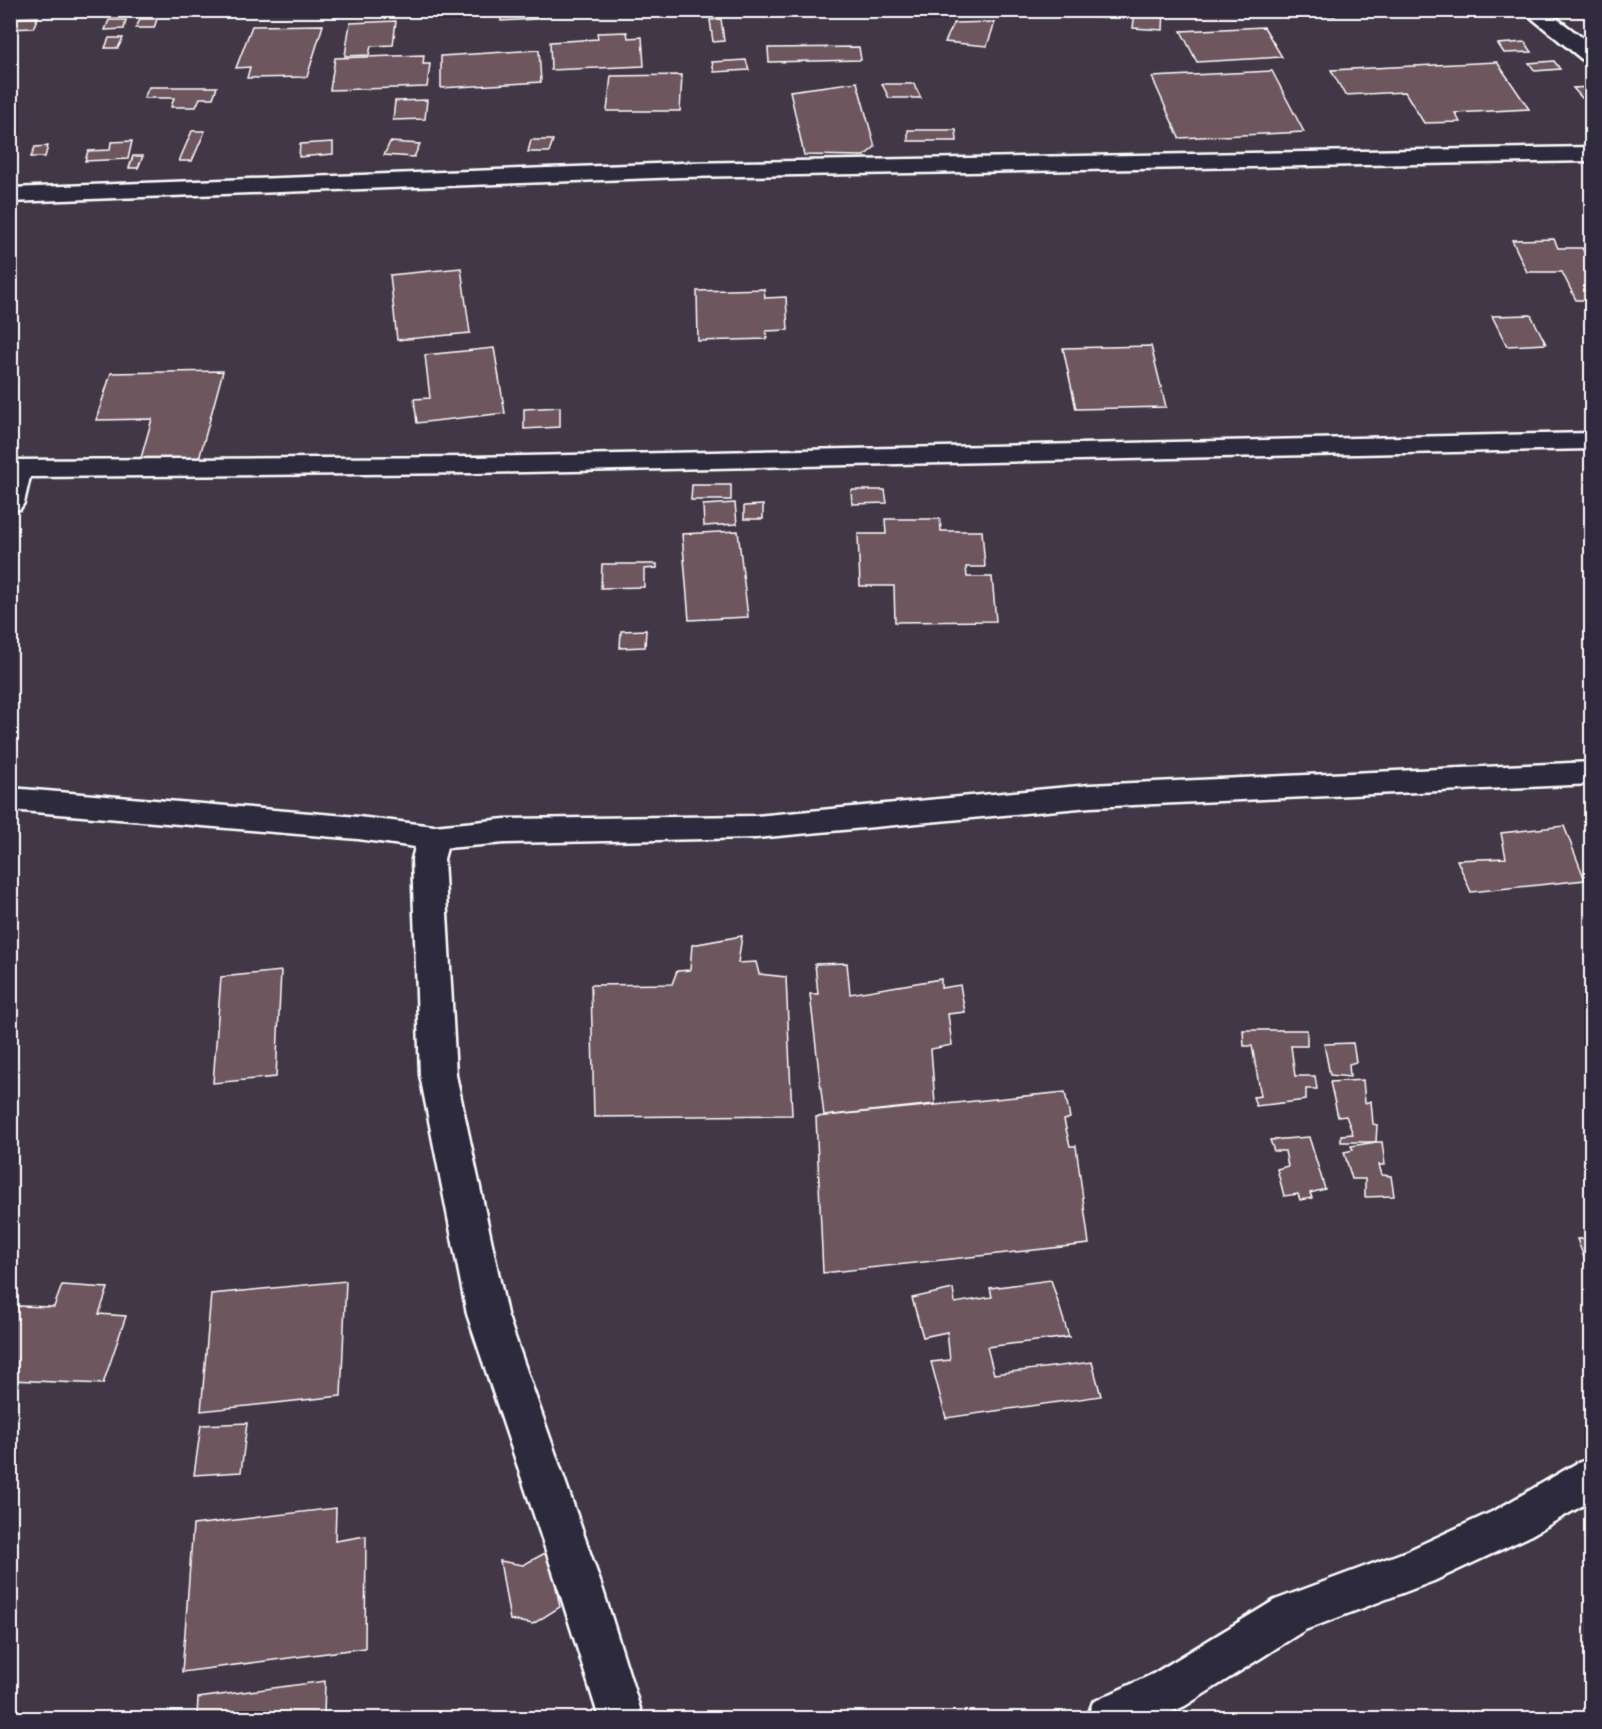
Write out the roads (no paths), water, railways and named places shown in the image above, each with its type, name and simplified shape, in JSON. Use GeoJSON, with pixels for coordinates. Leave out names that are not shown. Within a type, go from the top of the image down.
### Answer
{"type":"FeatureCollection","features":[{"type":"Feature","properties":{"kind":"street"},"geometry":{"type":"LineString","coordinates":[[1534,11],[1592,56]]}},
{"type":"Feature","properties":{"kind":"street"},"geometry":{"type":"LineString","coordinates":[[10,195],[682,170],[1592,154]]}},
{"type":"Feature","properties":{"kind":"street"},"geometry":{"type":"LineString","coordinates":[[10,503],[14,468],[486,465],[1592,441]]}},
{"type":"Feature","properties":{"kind":"street"},"geometry":{"type":"LineString","coordinates":[[10,800],[358,828],[434,838],[505,831],[756,827],[1090,796],[1592,773]]}},
{"type":"Feature","properties":{"kind":"street"},"geometry":{"type":"LineString","coordinates":[[434,838],[428,859],[438,1075],[487,1314],[581,1590],[621,1719]]}},
{"type":"Feature","properties":{"kind":"street"},"geometry":{"type":"LineString","coordinates":[[1109,1719],[1169,1690],[1291,1614],[1419,1567],[1511,1524],[1592,1477]]}}]}
